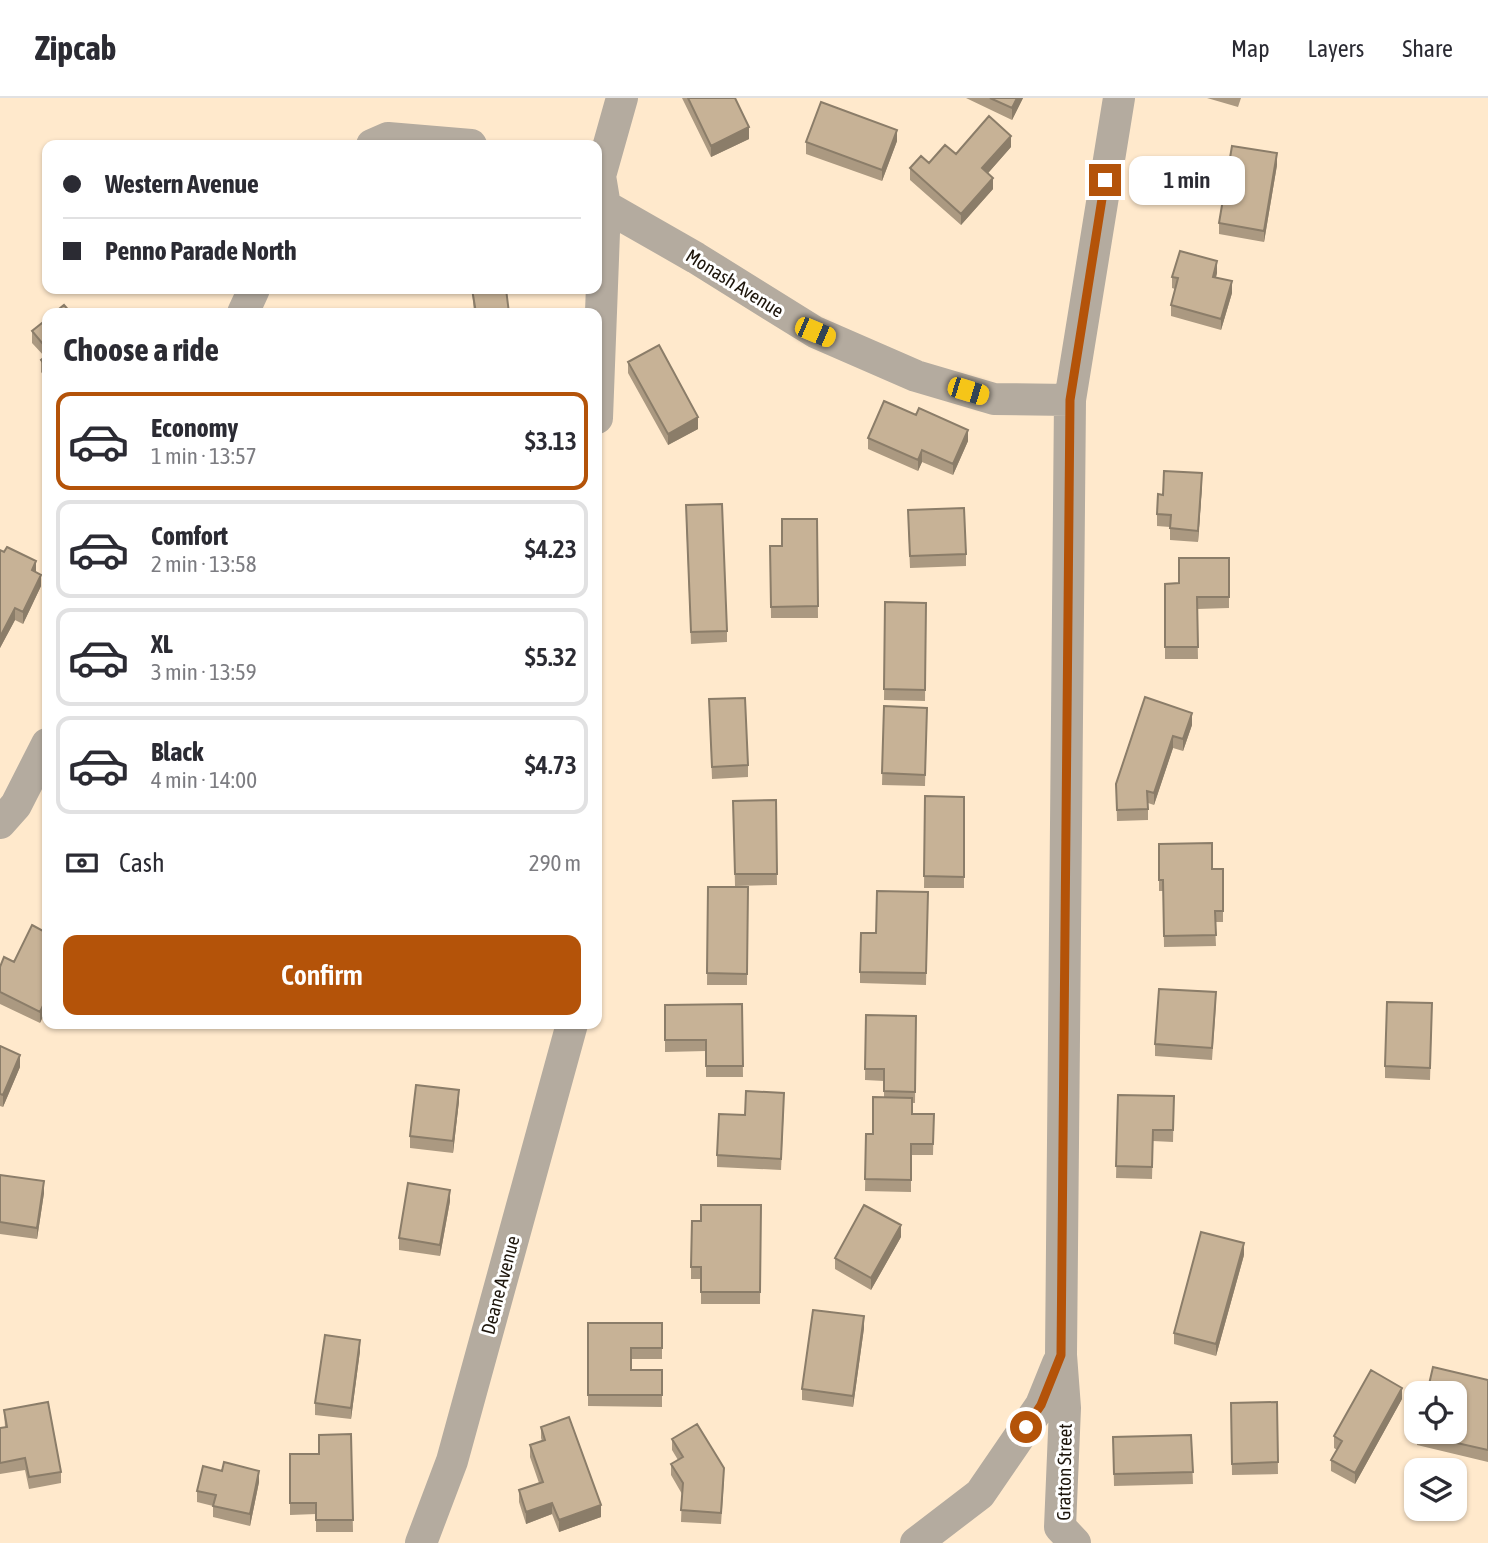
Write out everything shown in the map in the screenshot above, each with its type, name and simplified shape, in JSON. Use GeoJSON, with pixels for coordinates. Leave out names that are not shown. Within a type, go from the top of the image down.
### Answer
{"type":"FeatureCollection","features":[{"type":"Feature","properties":{"kind":"street"},"geometry":{"type":"LineString","coordinates":[[602,182],[622,98]]}},
{"type":"Feature","properties":{"kind":"street","name":"Gratton Street"},"geometry":{"type":"LineString","coordinates":[[1075,1543],[1060,1527],[1065,1408],[1061,1355],[1070,400],[1119,98]]}},
{"type":"Feature","properties":{"kind":"street"},"geometry":{"type":"LineString","coordinates":[[383,140],[412,140]]}},
{"type":"Feature","properties":{"kind":"street","name":"Monash Avenue"},"geometry":{"type":"LineString","coordinates":[[602,187],[696,258],[815,332],[916,376],[994,399],[1070,400]]}},
{"type":"Feature","properties":{"kind":"street"},"geometry":{"type":"LineString","coordinates":[[0,823],[16,805],[42,754]]}},
{"type":"Feature","properties":{"kind":"street","name":"Deane Avenue"},"geometry":{"type":"LineString","coordinates":[[421,1543],[452,1461],[571,1029]]}},
{"type":"Feature","properties":{"kind":"street"},"geometry":{"type":"LineString","coordinates":[[916,1543],[980,1494],[1041,1405],[1061,1355]]}},
{"type":"Feature","properties":{"kind":"building"},"geometry":{"type":"Polygon","coordinates":[[[688,98],[735,98],[749,127],[711,146],[688,98]]]}},
{"type":"Feature","properties":{"kind":"building"},"geometry":{"type":"Polygon","coordinates":[[[990,98],[1017,98],[1012,108],[990,98]]]}},
{"type":"Feature","properties":{"kind":"building"},"geometry":{"type":"Polygon","coordinates":[[[821,102],[897,130],[882,170],[806,142],[821,102]]]}},
{"type":"Feature","properties":{"kind":"building"},"geometry":{"type":"Polygon","coordinates":[[[989,116],[1011,136],[982,168],[993,178],[961,214],[910,168],[921,156],[929,163],[945,145],[956,154],[989,116]]]}},
{"type":"Feature","properties":{"kind":"building"},"geometry":{"type":"Polygon","coordinates":[[[1232,146],[1277,153],[1264,231],[1219,223],[1232,146]]]}},
{"type":"Feature","properties":{"kind":"building"},"geometry":{"type":"Polygon","coordinates":[[[1180,251],[1217,261],[1213,277],[1232,281],[1221,319],[1171,305],[1178,278],[1172,277],[1180,251]]]}},
{"type":"Feature","properties":{"kind":"building"},"geometry":{"type":"Polygon","coordinates":[[[473,294],[507,294],[508,308],[475,308],[473,294]]]}},
{"type":"Feature","properties":{"kind":"building"},"geometry":{"type":"Polygon","coordinates":[[[42,323],[42,343],[32,331],[42,323]]]}},
{"type":"Feature","properties":{"kind":"building"},"geometry":{"type":"Polygon","coordinates":[[[659,345],[698,417],[668,434],[628,362],[659,345]]]}},
{"type":"Feature","properties":{"kind":"building"},"geometry":{"type":"Polygon","coordinates":[[[884,401],[916,415],[919,408],[968,430],[953,464],[922,450],[918,460],[868,438],[884,401]]]}},
{"type":"Feature","properties":{"kind":"building"},"geometry":{"type":"Polygon","coordinates":[[[1164,471],[1202,473],[1198,531],[1170,528],[1171,515],[1157,514],[1158,494],[1163,495],[1164,471]]]}},
{"type":"Feature","properties":{"kind":"building"},"geometry":{"type":"Polygon","coordinates":[[[722,504],[727,631],[691,632],[686,505],[722,504]]]}},
{"type":"Feature","properties":{"kind":"building"},"geometry":{"type":"Polygon","coordinates":[[[964,508],[966,554],[910,556],[908,510],[964,508]]]}},
{"type":"Feature","properties":{"kind":"building"},"geometry":{"type":"Polygon","coordinates":[[[782,519],[817,519],[818,606],[771,607],[770,546],[782,546],[782,519]]]}},
{"type":"Feature","properties":{"kind":"building"},"geometry":{"type":"Polygon","coordinates":[[[7,547],[36,561],[32,570],[41,575],[23,612],[15,608],[0,637],[0,550],[4,552],[7,547]]]}},
{"type":"Feature","properties":{"kind":"building"},"geometry":{"type":"Polygon","coordinates":[[[1179,558],[1229,558],[1229,597],[1197,597],[1198,647],[1165,647],[1165,584],[1179,583],[1179,558]]]}},
{"type":"Feature","properties":{"kind":"building"},"geometry":{"type":"Polygon","coordinates":[[[885,602],[926,603],[925,690],[884,689],[885,602]]]}},
{"type":"Feature","properties":{"kind":"building"},"geometry":{"type":"Polygon","coordinates":[[[1145,697],[1192,713],[1183,739],[1173,736],[1154,793],[1147,791],[1148,809],[1117,810],[1116,784],[1145,697]]]}},
{"type":"Feature","properties":{"kind":"building"},"geometry":{"type":"Polygon","coordinates":[[[745,698],[748,765],[712,767],[709,699],[745,698]]]}},
{"type":"Feature","properties":{"kind":"building"},"geometry":{"type":"Polygon","coordinates":[[[884,706],[927,708],[925,775],[882,773],[884,706]]]}},
{"type":"Feature","properties":{"kind":"building"},"geometry":{"type":"Polygon","coordinates":[[[925,796],[964,797],[964,877],[924,876],[925,796]]]}},
{"type":"Feature","properties":{"kind":"building"},"geometry":{"type":"Polygon","coordinates":[[[776,800],[777,874],[735,874],[733,801],[776,800]]]}},
{"type":"Feature","properties":{"kind":"building"},"geometry":{"type":"Polygon","coordinates":[[[1212,843],[1212,869],[1223,869],[1223,911],[1215,911],[1216,935],[1164,936],[1159,844],[1212,843]]]}},
{"type":"Feature","properties":{"kind":"building"},"geometry":{"type":"Polygon","coordinates":[[[708,887],[748,887],[747,974],[707,973],[708,887]]]}},
{"type":"Feature","properties":{"kind":"building"},"geometry":{"type":"Polygon","coordinates":[[[877,891],[928,892],[926,973],[860,972],[861,933],[876,933],[877,891]]]}},
{"type":"Feature","properties":{"kind":"building"},"geometry":{"type":"Polygon","coordinates":[[[32,925],[42,930],[40,1012],[0,992],[0,967],[4,957],[14,962],[32,925]]]}},
{"type":"Feature","properties":{"kind":"building"},"geometry":{"type":"Polygon","coordinates":[[[1159,989],[1216,992],[1212,1048],[1155,1044],[1159,989]]]}},
{"type":"Feature","properties":{"kind":"building"},"geometry":{"type":"Polygon","coordinates":[[[1387,1002],[1432,1003],[1430,1068],[1385,1066],[1387,1002]]]}},
{"type":"Feature","properties":{"kind":"building"},"geometry":{"type":"Polygon","coordinates":[[[742,1004],[743,1066],[706,1066],[706,1040],[665,1040],[665,1005],[742,1004]]]}},
{"type":"Feature","properties":{"kind":"building"},"geometry":{"type":"Polygon","coordinates":[[[866,1015],[916,1016],[915,1092],[884,1091],[884,1069],[865,1069],[866,1015]]]}},
{"type":"Feature","properties":{"kind":"building"},"geometry":{"type":"Polygon","coordinates":[[[0,1046],[20,1055],[3,1095],[0,1094],[0,1046]]]}},
{"type":"Feature","properties":{"kind":"building"},"geometry":{"type":"Polygon","coordinates":[[[416,1085],[459,1090],[453,1141],[410,1136],[416,1085]]]}},
{"type":"Feature","properties":{"kind":"building"},"geometry":{"type":"Polygon","coordinates":[[[746,1091],[784,1093],[781,1159],[717,1155],[719,1114],[745,1115],[746,1091]]]}},
{"type":"Feature","properties":{"kind":"building"},"geometry":{"type":"Polygon","coordinates":[[[1118,1095],[1174,1096],[1173,1130],[1153,1130],[1152,1167],[1116,1166],[1118,1095]]]}},
{"type":"Feature","properties":{"kind":"building"},"geometry":{"type":"Polygon","coordinates":[[[873,1097],[912,1098],[912,1114],[934,1114],[933,1144],[911,1144],[911,1180],[865,1179],[866,1134],[873,1134],[873,1097]]]}},
{"type":"Feature","properties":{"kind":"building"},"geometry":{"type":"Polygon","coordinates":[[[0,1175],[44,1181],[37,1228],[0,1222],[0,1175]]]}},
{"type":"Feature","properties":{"kind":"building"},"geometry":{"type":"Polygon","coordinates":[[[408,1183],[450,1190],[440,1245],[399,1238],[408,1183]]]}},
{"type":"Feature","properties":{"kind":"building"},"geometry":{"type":"Polygon","coordinates":[[[701,1205],[761,1205],[760,1292],[701,1292],[701,1267],[691,1267],[692,1221],[701,1221],[701,1205]]]}},
{"type":"Feature","properties":{"kind":"building"},"geometry":{"type":"Polygon","coordinates":[[[864,1205],[901,1225],[871,1278],[835,1258],[864,1205]]]}},
{"type":"Feature","properties":{"kind":"building"},"geometry":{"type":"Polygon","coordinates":[[[1201,1232],[1244,1243],[1216,1344],[1174,1333],[1201,1232]]]}},
{"type":"Feature","properties":{"kind":"building"},"geometry":{"type":"Polygon","coordinates":[[[813,1310],[864,1316],[853,1396],[802,1389],[813,1310]]]}},
{"type":"Feature","properties":{"kind":"building"},"geometry":{"type":"Polygon","coordinates":[[[588,1323],[662,1323],[662,1348],[631,1348],[631,1370],[662,1370],[662,1395],[588,1395],[588,1323]]]}},
{"type":"Feature","properties":{"kind":"building"},"geometry":{"type":"Polygon","coordinates":[[[325,1335],[360,1340],[351,1408],[315,1403],[325,1335]]]}},
{"type":"Feature","properties":{"kind":"building"},"geometry":{"type":"Polygon","coordinates":[[[1433,1367],[1488,1380],[1488,1450],[1461,1444],[1467,1444],[1467,1381],[1430,1381],[1433,1367]]]}},
{"type":"Feature","properties":{"kind":"building"},"geometry":{"type":"Polygon","coordinates":[[[1371,1370],[1402,1388],[1355,1473],[1331,1460],[1342,1441],[1334,1436],[1371,1370]]]}},
{"type":"Feature","properties":{"kind":"building"},"geometry":{"type":"Polygon","coordinates":[[[48,1402],[61,1472],[29,1477],[25,1458],[0,1463],[0,1428],[7,1427],[4,1410],[48,1402]]]}},
{"type":"Feature","properties":{"kind":"building"},"geometry":{"type":"Polygon","coordinates":[[[1277,1402],[1278,1462],[1232,1464],[1231,1403],[1277,1402]]]}},
{"type":"Feature","properties":{"kind":"building"},"geometry":{"type":"Polygon","coordinates":[[[569,1417],[601,1505],[559,1520],[552,1503],[526,1512],[519,1490],[543,1482],[530,1445],[545,1440],[541,1427],[569,1417]]]}},
{"type":"Feature","properties":{"kind":"building"},"geometry":{"type":"Polygon","coordinates":[[[697,1424],[724,1468],[721,1513],[681,1510],[683,1483],[671,1464],[683,1457],[672,1439],[697,1424]]]}},
{"type":"Feature","properties":{"kind":"building"},"geometry":{"type":"Polygon","coordinates":[[[351,1434],[353,1520],[316,1520],[316,1503],[290,1503],[290,1454],[319,1454],[319,1435],[351,1434]]]}},
{"type":"Feature","properties":{"kind":"building"},"geometry":{"type":"Polygon","coordinates":[[[1191,1435],[1193,1472],[1114,1474],[1113,1437],[1191,1435]]]}},
{"type":"Feature","properties":{"kind":"building"},"geometry":{"type":"Polygon","coordinates":[[[224,1462],[259,1471],[250,1514],[213,1506],[216,1495],[197,1491],[203,1466],[222,1471],[224,1462]]]}},
{"type":"Feature","properties":{"kind":"route"},"geometry":{"type":"LineString","coordinates":[[1026,1427],[1041,1405],[1061,1355],[1070,400],[1105,180]]}}]}
